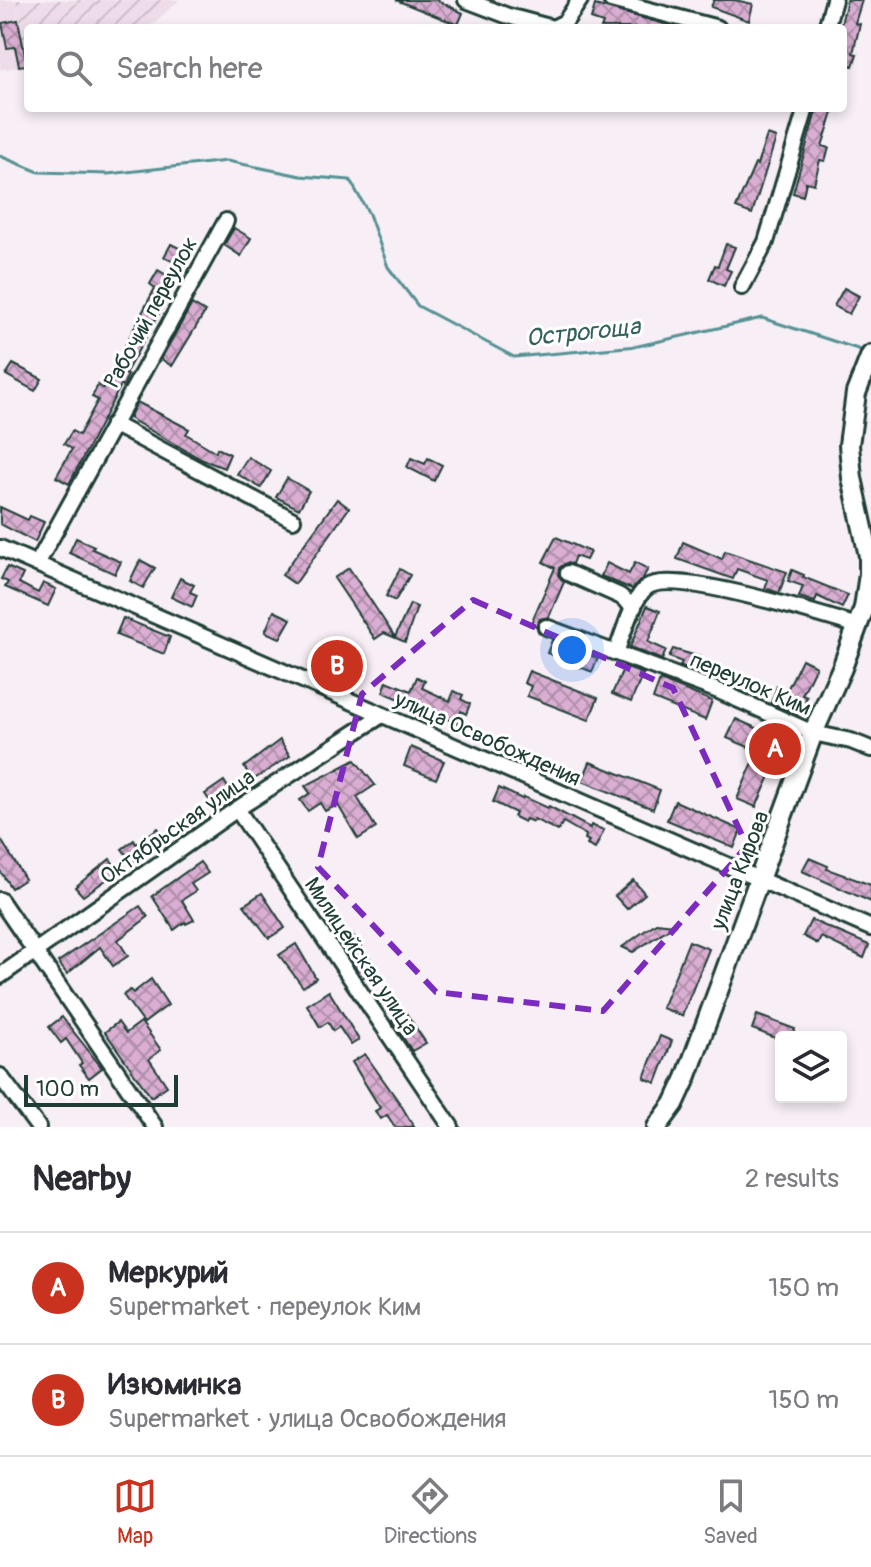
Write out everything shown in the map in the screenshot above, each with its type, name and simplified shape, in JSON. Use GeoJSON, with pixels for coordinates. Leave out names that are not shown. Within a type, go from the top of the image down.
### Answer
{"type":"FeatureCollection","features":[{"type":"Feature","properties":{"kind":"main road","name":"улица Кирова"},"geometry":{"type":"LineString","coordinates":[[657,1127],[674,1104],[686,1078],[813,733],[858,626],[868,591],[869,556],[852,478],[849,445],[852,411],[871,355]]}},
{"type":"Feature","properties":{"kind":"street"},"geometry":{"type":"LineString","coordinates":[[466,0],[538,24]]}},
{"type":"Feature","properties":{"kind":"street"},"geometry":{"type":"LineString","coordinates":[[561,24],[580,0]]}},
{"type":"Feature","properties":{"kind":"street"},"geometry":{"type":"LineString","coordinates":[[611,0],[703,24]]}},
{"type":"Feature","properties":{"kind":"street"},"geometry":{"type":"LineString","coordinates":[[827,24],[834,0]]}},
{"type":"Feature","properties":{"kind":"street"},"geometry":{"type":"LineString","coordinates":[[742,287],[766,242],[805,112]]}},
{"type":"Feature","properties":{"kind":"street","name":"Рабочий переулок"},"geometry":{"type":"LineString","coordinates":[[37,564],[226,221]]}},
{"type":"Feature","properties":{"kind":"street","name":"Рабочий переулок"},"geometry":{"type":"LineString","coordinates":[[113,424],[293,520]]}},
{"type":"Feature","properties":{"kind":"street","name":"улица Освобождения"},"geometry":{"type":"LineString","coordinates":[[0,548],[871,928]]}},
{"type":"Feature","properties":{"kind":"street"},"geometry":{"type":"LineString","coordinates":[[568,573],[620,596],[634,607]]}},
{"type":"Feature","properties":{"kind":"street"},"geometry":{"type":"LineString","coordinates":[[616,653],[634,607],[646,587],[653,584],[692,584],[751,595],[858,626]]}},
{"type":"Feature","properties":{"kind":"street","name":"переулок Ким"},"geometry":{"type":"LineString","coordinates":[[546,627],[721,692],[813,733],[871,749]]}},
{"type":"Feature","properties":{"kind":"street","name":"Октябрьская улица"},"geometry":{"type":"LineString","coordinates":[[0,976],[237,809],[382,715]]}},
{"type":"Feature","properties":{"kind":"street","name":"Милицейская улица"},"geometry":{"type":"LineString","coordinates":[[237,809],[451,1127]]}},
{"type":"Feature","properties":{"kind":"street"},"geometry":{"type":"LineString","coordinates":[[0,900],[155,1127]]}},
{"type":"Feature","properties":{"kind":"street"},"geometry":{"type":"LineString","coordinates":[[0,1076],[38,1127]]}},
{"type":"Feature","properties":{"kind":"highlighted area"},"geometry":{"type":"Polygon","coordinates":[[[473,600],[673,688],[747,846],[603,1011],[436,992],[318,867],[362,694],[473,600]]]}},
{"type":"Feature","properties":{"kind":"shaded area"},"geometry":{"type":"Polygon","coordinates":[[[0,0],[16,0],[24,66],[0,70],[0,0]]]}},
{"type":"Feature","properties":{"kind":"shaded area"},"geometry":{"type":"Polygon","coordinates":[[[16,0],[179,0],[153,24],[24,24],[24,47],[16,0]]]}},
{"type":"Feature","properties":{"kind":"building"},"geometry":{"type":"Polygon","coordinates":[[[396,0],[437,0],[463,13],[456,24],[396,0]]]}},
{"type":"Feature","properties":{"kind":"building"},"geometry":{"type":"Polygon","coordinates":[[[714,0],[753,4],[749,21],[711,7],[714,0]]]}},
{"type":"Feature","properties":{"kind":"building"},"geometry":{"type":"Polygon","coordinates":[[[847,0],[862,0],[855,23],[860,24],[853,53],[857,54],[847,72],[847,24],[841,24],[847,0]]]}},
{"type":"Feature","properties":{"kind":"building"},"geometry":{"type":"Polygon","coordinates":[[[595,5],[665,24],[603,24],[591,19],[595,5]]]}},
{"type":"Feature","properties":{"kind":"building"},"geometry":{"type":"Polygon","coordinates":[[[18,20],[24,65],[19,66],[15,47],[7,48],[2,23],[18,20]]]}},
{"type":"Feature","properties":{"kind":"building"},"geometry":{"type":"Polygon","coordinates":[[[816,112],[833,112],[822,146],[829,148],[825,161],[820,160],[814,184],[806,182],[803,196],[793,193],[816,112]]]}},
{"type":"Feature","properties":{"kind":"building"},"geometry":{"type":"Polygon","coordinates":[[[767,135],[776,138],[752,214],[736,208],[757,165],[767,135]]]}},
{"type":"Feature","properties":{"kind":"building"},"geometry":{"type":"Polygon","coordinates":[[[234,228],[251,238],[241,256],[224,245],[234,228]]]}},
{"type":"Feature","properties":{"kind":"building"},"geometry":{"type":"Polygon","coordinates":[[[171,244],[191,254],[184,267],[164,257],[171,244]]]}},
{"type":"Feature","properties":{"kind":"building"},"geometry":{"type":"Polygon","coordinates":[[[726,244],[735,247],[726,269],[731,271],[724,286],[709,279],[715,265],[718,266],[726,244]]]}},
{"type":"Feature","properties":{"kind":"building"},"geometry":{"type":"Polygon","coordinates":[[[158,270],[177,281],[69,484],[56,477],[72,449],[64,444],[72,431],[79,435],[98,400],[92,397],[98,385],[103,388],[155,288],[150,284],[158,270]]]}},
{"type":"Feature","properties":{"kind":"building"},"geometry":{"type":"Polygon","coordinates":[[[844,288],[859,296],[849,314],[834,306],[844,288]]]}},
{"type":"Feature","properties":{"kind":"building"},"geometry":{"type":"Polygon","coordinates":[[[192,304],[205,312],[172,366],[161,359],[192,304]]]}},
{"type":"Feature","properties":{"kind":"building"},"geometry":{"type":"Polygon","coordinates":[[[13,364],[42,379],[35,391],[6,375],[13,364]]]}},
{"type":"Feature","properties":{"kind":"building"},"geometry":{"type":"Polygon","coordinates":[[[137,402],[189,429],[186,434],[216,452],[217,448],[230,454],[224,468],[201,459],[129,418],[137,402]]]}},
{"type":"Feature","properties":{"kind":"building"},"geometry":{"type":"Polygon","coordinates":[[[248,457],[271,471],[261,488],[237,474],[248,457]]]}},
{"type":"Feature","properties":{"kind":"building"},"geometry":{"type":"Polygon","coordinates":[[[411,458],[425,464],[428,458],[442,465],[434,481],[407,467],[411,458]]]}},
{"type":"Feature","properties":{"kind":"building"},"geometry":{"type":"Polygon","coordinates":[[[287,478],[309,491],[299,509],[276,497],[287,478]]]}},
{"type":"Feature","properties":{"kind":"building"},"geometry":{"type":"Polygon","coordinates":[[[337,499],[349,508],[295,584],[282,575],[337,499]]]}},
{"type":"Feature","properties":{"kind":"building"},"geometry":{"type":"Polygon","coordinates":[[[0,507],[28,520],[30,516],[44,522],[35,542],[0,524],[0,507]]]}},
{"type":"Feature","properties":{"kind":"building"},"geometry":{"type":"Polygon","coordinates":[[[556,537],[590,552],[586,560],[575,556],[572,564],[566,563],[559,568],[558,575],[564,582],[549,617],[540,619],[536,626],[531,623],[555,568],[543,562],[556,537]]]}},
{"type":"Feature","properties":{"kind":"building"},"geometry":{"type":"Polygon","coordinates":[[[76,538],[121,562],[115,574],[69,553],[76,538]]]}},
{"type":"Feature","properties":{"kind":"building"},"geometry":{"type":"Polygon","coordinates":[[[683,542],[722,559],[725,551],[787,572],[779,593],[765,588],[768,580],[737,569],[733,579],[677,559],[683,542]]]}},
{"type":"Feature","properties":{"kind":"building"},"geometry":{"type":"Polygon","coordinates":[[[140,560],[155,568],[143,588],[130,581],[140,560]]]}},
{"type":"Feature","properties":{"kind":"building"},"geometry":{"type":"Polygon","coordinates":[[[635,562],[648,569],[632,589],[601,576],[607,563],[629,574],[635,562]]]}},
{"type":"Feature","properties":{"kind":"building"},"geometry":{"type":"Polygon","coordinates":[[[7,567],[23,574],[19,583],[38,593],[43,583],[56,589],[48,606],[5,587],[8,582],[1,579],[7,567]]]}},
{"type":"Feature","properties":{"kind":"building"},"geometry":{"type":"Polygon","coordinates":[[[349,568],[395,637],[410,604],[417,607],[405,642],[384,633],[375,639],[334,578],[349,568]]]}},
{"type":"Feature","properties":{"kind":"building"},"geometry":{"type":"Polygon","coordinates":[[[400,569],[410,575],[395,601],[386,596],[400,569]]]}},
{"type":"Feature","properties":{"kind":"building"},"geometry":{"type":"Polygon","coordinates":[[[792,570],[848,595],[842,608],[817,596],[815,602],[799,597],[803,586],[788,581],[792,570]]]}},
{"type":"Feature","properties":{"kind":"building"},"geometry":{"type":"Polygon","coordinates":[[[180,578],[194,585],[190,592],[197,595],[192,607],[171,597],[180,578]]]}},
{"type":"Feature","properties":{"kind":"building"},"geometry":{"type":"Polygon","coordinates":[[[647,606],[660,611],[648,642],[666,650],[662,660],[630,647],[647,606]]]}},
{"type":"Feature","properties":{"kind":"building"},"geometry":{"type":"Polygon","coordinates":[[[274,611],[291,619],[280,638],[265,632],[274,611]]]}},
{"type":"Feature","properties":{"kind":"building"},"geometry":{"type":"Polygon","coordinates":[[[123,618],[170,637],[164,654],[116,635],[123,618]]]}},
{"type":"Feature","properties":{"kind":"building"},"geometry":{"type":"Polygon","coordinates":[[[552,640],[598,658],[592,672],[547,653],[552,640]]]}},
{"type":"Feature","properties":{"kind":"building"},"geometry":{"type":"Polygon","coordinates":[[[673,649],[700,657],[696,672],[680,666],[682,662],[669,657],[673,649]]]}},
{"type":"Feature","properties":{"kind":"building"},"geometry":{"type":"Polygon","coordinates":[[[802,659],[816,666],[802,695],[807,697],[800,715],[771,703],[777,686],[787,690],[802,659]]]}},
{"type":"Feature","properties":{"kind":"building"},"geometry":{"type":"Polygon","coordinates":[[[624,667],[643,674],[631,702],[612,694],[624,667]]]}},
{"type":"Feature","properties":{"kind":"building"},"geometry":{"type":"Polygon","coordinates":[[[529,671],[598,698],[589,720],[527,696],[531,686],[524,683],[529,671]]]}},
{"type":"Feature","properties":{"kind":"building"},"geometry":{"type":"Polygon","coordinates":[[[417,677],[425,681],[422,688],[450,701],[454,691],[463,695],[461,699],[470,704],[466,714],[461,711],[456,723],[383,692],[387,681],[411,691],[417,677]]]}},
{"type":"Feature","properties":{"kind":"building"},"geometry":{"type":"Polygon","coordinates":[[[660,680],[712,701],[705,720],[653,699],[660,680]]]}},
{"type":"Feature","properties":{"kind":"building"},"geometry":{"type":"Polygon","coordinates":[[[736,719],[774,736],[777,728],[785,731],[782,739],[786,741],[756,807],[737,799],[758,751],[727,738],[736,719]]]}},
{"type":"Feature","properties":{"kind":"building"},"geometry":{"type":"Polygon","coordinates":[[[280,740],[290,756],[253,780],[244,767],[280,740]]]}},
{"type":"Feature","properties":{"kind":"building"},"geometry":{"type":"Polygon","coordinates":[[[411,747],[444,761],[436,779],[404,766],[411,747]]]}},
{"type":"Feature","properties":{"kind":"building"},"geometry":{"type":"Polygon","coordinates":[[[355,760],[375,785],[357,797],[376,828],[358,839],[338,805],[325,811],[320,803],[308,811],[300,800],[310,793],[305,786],[355,760]]]}},
{"type":"Feature","properties":{"kind":"building"},"geometry":{"type":"Polygon","coordinates":[[[590,762],[660,790],[653,809],[582,781],[590,762]]]}},
{"type":"Feature","properties":{"kind":"building"},"geometry":{"type":"Polygon","coordinates":[[[224,781],[232,794],[214,807],[205,794],[224,781]]]}},
{"type":"Feature","properties":{"kind":"building"},"geometry":{"type":"Polygon","coordinates":[[[499,788],[522,799],[524,797],[549,806],[590,828],[591,825],[604,830],[595,849],[587,845],[586,835],[563,822],[558,831],[534,819],[533,822],[526,819],[524,822],[514,817],[516,813],[493,802],[499,788]]]}},
{"type":"Feature","properties":{"kind":"building"},"geometry":{"type":"Polygon","coordinates":[[[675,801],[741,830],[734,848],[667,820],[675,801]]]}},
{"type":"Feature","properties":{"kind":"building"},"geometry":{"type":"Polygon","coordinates":[[[158,828],[166,838],[132,862],[122,849],[134,840],[136,844],[158,828]]]}},
{"type":"Feature","properties":{"kind":"building"},"geometry":{"type":"Polygon","coordinates":[[[0,838],[25,879],[11,888],[0,871],[0,838]]]}},
{"type":"Feature","properties":{"kind":"building"},"geometry":{"type":"Polygon","coordinates":[[[809,858],[828,866],[827,869],[871,885],[871,902],[802,871],[809,858]]]}},
{"type":"Feature","properties":{"kind":"building"},"geometry":{"type":"Polygon","coordinates":[[[110,859],[119,871],[83,896],[75,887],[110,859]]]}},
{"type":"Feature","properties":{"kind":"building"},"geometry":{"type":"Polygon","coordinates":[[[200,862],[208,873],[191,884],[196,891],[182,900],[194,920],[174,930],[152,896],[200,862]]]}},
{"type":"Feature","properties":{"kind":"building"},"geometry":{"type":"Polygon","coordinates":[[[633,880],[645,894],[627,909],[615,896],[633,880]]]}},
{"type":"Feature","properties":{"kind":"building"},"geometry":{"type":"Polygon","coordinates":[[[262,893],[285,928],[269,938],[244,905],[262,893]]]}},
{"type":"Feature","properties":{"kind":"building"},"geometry":{"type":"Polygon","coordinates":[[[140,906],[148,917],[118,940],[128,956],[113,966],[100,947],[67,974],[58,962],[140,906]]]}},
{"type":"Feature","properties":{"kind":"building"},"geometry":{"type":"Polygon","coordinates":[[[811,920],[869,945],[864,958],[821,937],[818,944],[803,936],[811,920]]]}},
{"type":"Feature","properties":{"kind":"building"},"geometry":{"type":"Polygon","coordinates":[[[656,923],[674,925],[633,952],[622,947],[656,923]]]}},
{"type":"Feature","properties":{"kind":"building"},"geometry":{"type":"Polygon","coordinates":[[[353,935],[377,968],[362,978],[340,944],[353,935]]]}},
{"type":"Feature","properties":{"kind":"building"},"geometry":{"type":"Polygon","coordinates":[[[689,941],[709,949],[682,1016],[662,1008],[689,941]]]}},
{"type":"Feature","properties":{"kind":"building"},"geometry":{"type":"Polygon","coordinates":[[[296,944],[316,978],[303,987],[279,955],[296,944]]]}},
{"type":"Feature","properties":{"kind":"building"},"geometry":{"type":"Polygon","coordinates":[[[151,979],[168,1005],[144,1023],[123,995],[130,990],[133,993],[151,979]]]}},
{"type":"Feature","properties":{"kind":"building"},"geometry":{"type":"Polygon","coordinates":[[[329,991],[359,1040],[351,1045],[339,1027],[333,1031],[328,1022],[320,1027],[307,1005],[329,991]]]}},
{"type":"Feature","properties":{"kind":"building"},"geometry":{"type":"Polygon","coordinates":[[[406,1013],[426,1043],[412,1051],[392,1021],[406,1013]]]}},
{"type":"Feature","properties":{"kind":"building"},"geometry":{"type":"Polygon","coordinates":[[[757,1015],[795,1029],[775,1031],[775,1038],[752,1029],[757,1015]]]}},
{"type":"Feature","properties":{"kind":"building"},"geometry":{"type":"Polygon","coordinates":[[[62,1017],[102,1068],[89,1078],[66,1039],[61,1043],[49,1027],[62,1017]]]}},
{"type":"Feature","properties":{"kind":"building"},"geometry":{"type":"Polygon","coordinates":[[[118,1022],[126,1033],[141,1022],[161,1050],[149,1059],[167,1086],[151,1097],[105,1032],[118,1022]]]}},
{"type":"Feature","properties":{"kind":"building"},"geometry":{"type":"Polygon","coordinates":[[[660,1036],[672,1041],[656,1083],[644,1078],[660,1036]]]}},
{"type":"Feature","properties":{"kind":"building"},"geometry":{"type":"Polygon","coordinates":[[[365,1054],[414,1127],[395,1127],[387,1115],[381,1119],[375,1111],[380,1108],[352,1062],[365,1054]]]}},
{"type":"Feature","properties":{"kind":"waterway","name":"Острогоща"},"geometry":{"type":"LineString","coordinates":[[0,156],[39,172],[108,174],[227,161],[301,176],[350,180],[369,214],[388,267],[418,306],[514,357],[638,346],[762,318],[864,351]]}},
{"type":"Feature","properties":{"kind":"place","name":"Изюминка"},"geometry":{"type":"Point","coordinates":[337,666]}},
{"type":"Feature","properties":{"kind":"place","name":"Меркурий"},"geometry":{"type":"Point","coordinates":[775,749]}}]}
